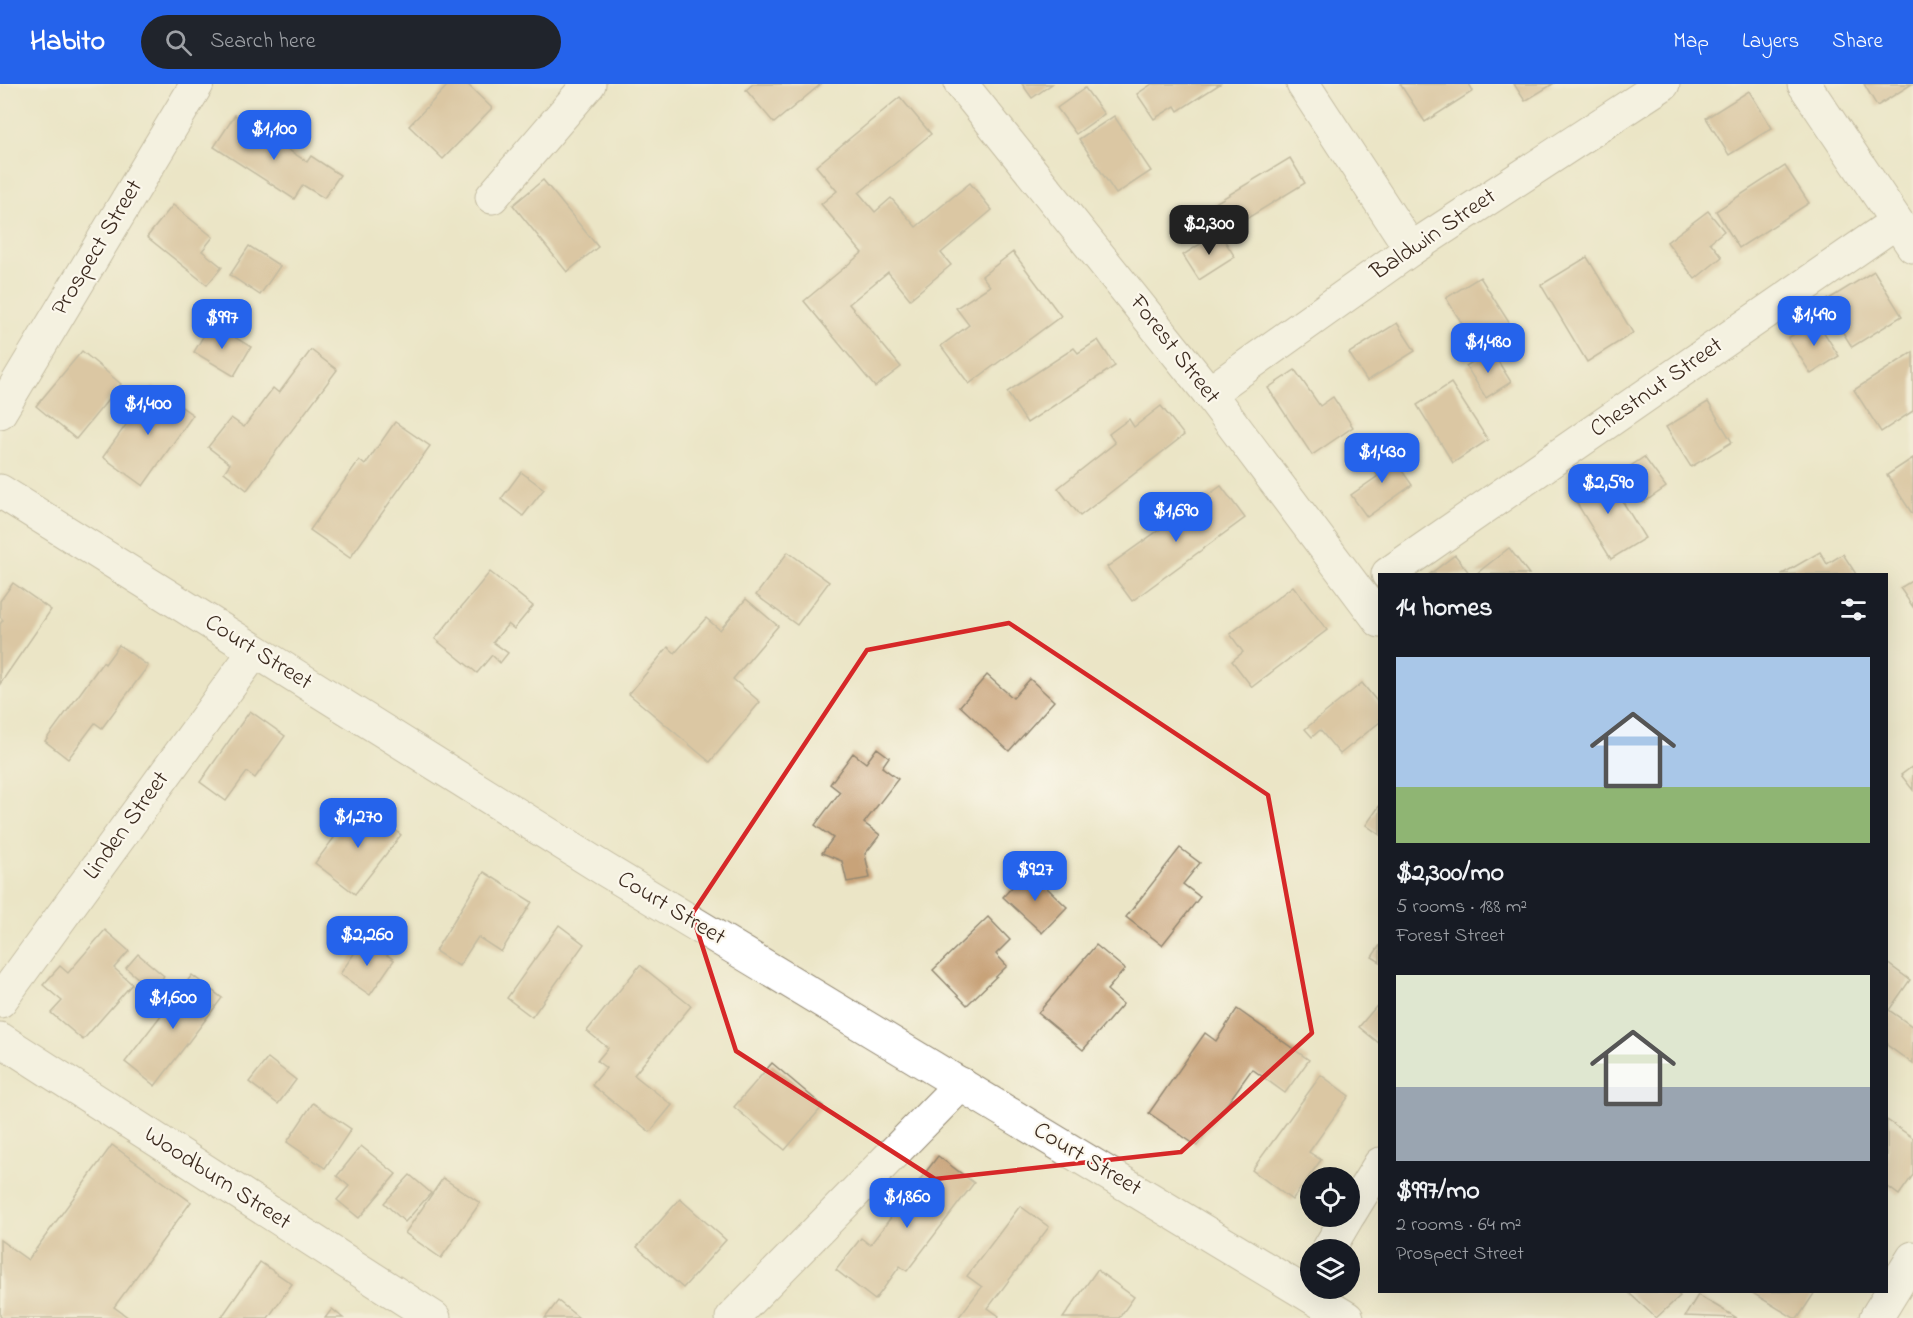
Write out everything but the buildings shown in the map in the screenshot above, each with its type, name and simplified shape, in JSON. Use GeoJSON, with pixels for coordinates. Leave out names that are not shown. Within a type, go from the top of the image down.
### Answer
{"type":"FeatureCollection","features":[{"type":"Feature","properties":{"kind":"street","name":"Prospect Street"},"geometry":{"type":"LineString","coordinates":[[0,412],[197,84]]}},
{"type":"Feature","properties":{"kind":"street"},"geometry":{"type":"LineString","coordinates":[[492,197],[589,84]]}},
{"type":"Feature","properties":{"kind":"street","name":"Forest Street"},"geometry":{"type":"LineString","coordinates":[[961,84],[1209,393],[1369,587],[1378,615]]}},
{"type":"Feature","properties":{"kind":"street"},"geometry":{"type":"LineString","coordinates":[[1303,84],[1411,249]]}},
{"type":"Feature","properties":{"kind":"street","name":"Baldwin Street"},"geometry":{"type":"LineString","coordinates":[[1209,393],[1411,249],[1663,84]]}},
{"type":"Feature","properties":{"kind":"street"},"geometry":{"type":"LineString","coordinates":[[1804,84],[1904,234]]}},
{"type":"Feature","properties":{"kind":"street","name":"Chestnut Street"},"geometry":{"type":"LineString","coordinates":[[1390,573],[1904,234]]}},
{"type":"Feature","properties":{"kind":"street","name":"Court Street"},"geometry":{"type":"LineString","coordinates":[[0,491],[604,869],[961,1084],[1300,1280]]}},
{"type":"Feature","properties":{"kind":"street","name":"Linden Street"},"geometry":{"type":"LineString","coordinates":[[0,1001],[255,651]]}},
{"type":"Feature","properties":{"kind":"street","name":"Woodburn Street"},"geometry":{"type":"LineString","coordinates":[[0,1039],[434,1318]]}},
{"type":"Feature","properties":{"kind":"street"},"geometry":{"type":"LineString","coordinates":[[732,1318],[961,1084]]}},
{"type":"Feature","properties":{"kind":"street"},"geometry":{"type":"LineString","coordinates":[[1360,1197],[1378,1167]]}},
{"type":"Feature","properties":{"kind":"street"},"geometry":{"type":"LineString","coordinates":[[1876,1318],[1913,1258]]}},
{"type":"Feature","properties":{"kind":"street","name":"Court Street"},"geometry":{"type":"LineString","coordinates":[[1325,1299],[1347,1318]]}},
{"type":"Feature","properties":{"kind":"highlighted area"},"geometry":{"type":"Polygon","coordinates":[[[1009,623],[1268,795],[1312,1033],[1181,1152],[935,1179],[736,1051],[692,914],[867,650],[1009,623]]]}}]}
